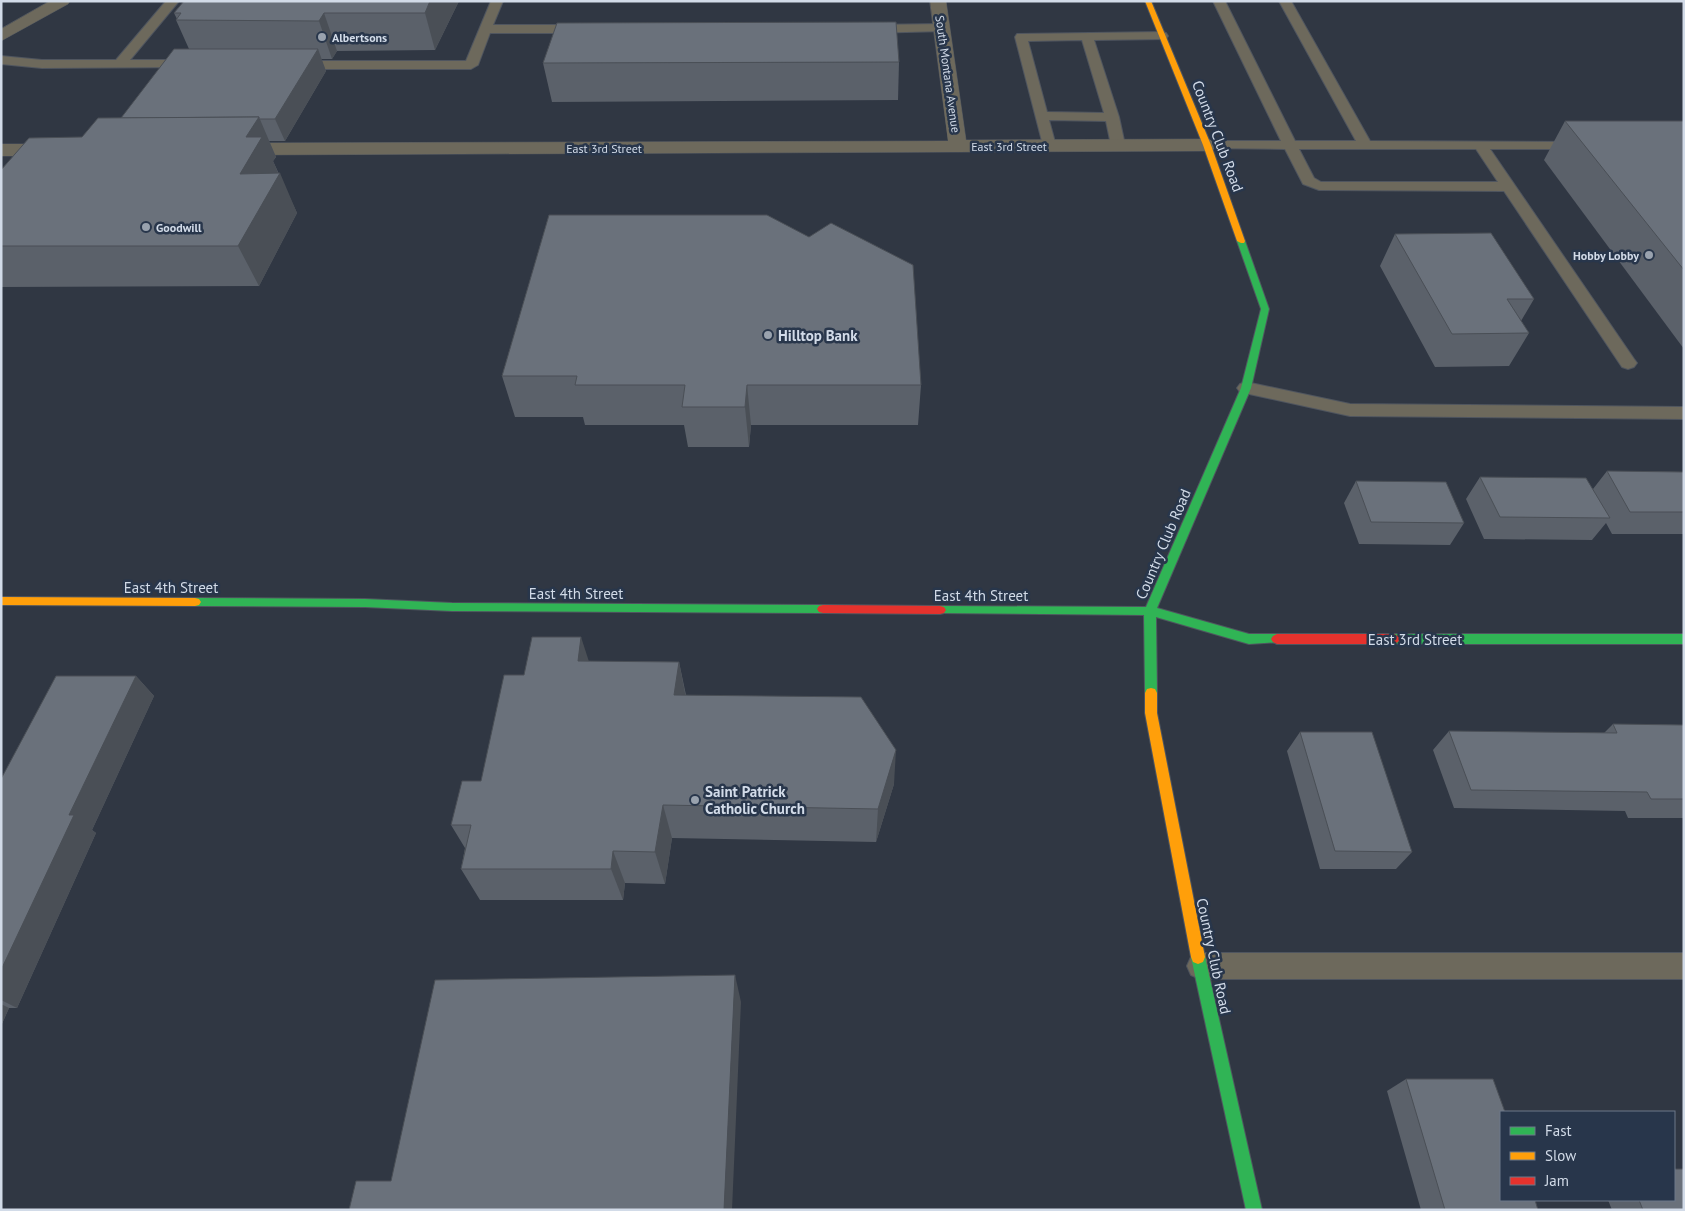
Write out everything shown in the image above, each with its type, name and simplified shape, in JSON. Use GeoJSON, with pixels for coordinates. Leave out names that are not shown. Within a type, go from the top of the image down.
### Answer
{"type":"FeatureCollection","features":[{"type":"Feature","properties":{"kind":"street"},"geometry":{"type":"LineString","coordinates":[[1,36],[62,1]]}},
{"type":"Feature","properties":{"kind":"street","name":"South Montana Avenue"},"geometry":{"type":"LineString","coordinates":[[938,1],[958,146]]}},
{"type":"Feature","properties":{"kind":"street","name":"Country Club Road"},"geometry":{"type":"LineString","coordinates":[[1148,1],[1207,145],[1265,310],[1246,388],[1150,610],[1151,713],[1200,966],[1254,1210]]}},
{"type":"Feature","properties":{"kind":"street","name":"East 3rd Street"},"geometry":{"type":"LineString","coordinates":[[222,149],[1207,145]]}},
{"type":"Feature","properties":{"kind":"street"},"geometry":{"type":"LineString","coordinates":[[12,154],[72,150]]}},
{"type":"Feature","properties":{"kind":"street","name":"East 4th Street"},"geometry":{"type":"LineString","coordinates":[[4,606],[365,603],[461,608],[1150,610]]}},
{"type":"Feature","properties":{"kind":"street","name":"East 3rd Street"},"geometry":{"type":"LineString","coordinates":[[1150,610],[1249,639],[1684,639]]}},
{"type":"Feature","properties":{"kind":"lane"},"geometry":{"type":"LineString","coordinates":[[120,64],[173,1]]}},
{"type":"Feature","properties":{"kind":"lane"},"geometry":{"type":"LineString","coordinates":[[286,64],[471,65],[497,1]]}},
{"type":"Feature","properties":{"kind":"lane"},"geometry":{"type":"LineString","coordinates":[[1219,1],[1308,181],[1319,186],[1508,186]]}},
{"type":"Feature","properties":{"kind":"lane"},"geometry":{"type":"LineString","coordinates":[[1285,1],[1365,145]]}},
{"type":"Feature","properties":{"kind":"lane"},"geometry":{"type":"LineString","coordinates":[[852,28],[941,28]]}},
{"type":"Feature","properties":{"kind":"lane"},"geometry":{"type":"LineString","coordinates":[[486,29],[594,29]]}},
{"type":"Feature","properties":{"kind":"lane"},"geometry":{"type":"LineString","coordinates":[[1049,146],[1021,36],[1162,36]]}},
{"type":"Feature","properties":{"kind":"lane"},"geometry":{"type":"LineString","coordinates":[[1087,37],[1112,117],[1118,145]]}},
{"type":"Feature","properties":{"kind":"lane"},"geometry":{"type":"LineString","coordinates":[[1,60],[42,64],[208,64]]}},
{"type":"Feature","properties":{"kind":"lane"},"geometry":{"type":"LineString","coordinates":[[1041,116],[1112,117]]}},
{"type":"Feature","properties":{"kind":"lane"},"geometry":{"type":"LineString","coordinates":[[1207,145],[1591,145]]}},
{"type":"Feature","properties":{"kind":"lane"},"geometry":{"type":"LineString","coordinates":[[1480,145],[1628,363]]}},
{"type":"Feature","properties":{"kind":"lane"},"geometry":{"type":"LineString","coordinates":[[1246,388],[1350,410],[1684,413]]}},
{"type":"Feature","properties":{"kind":"lane"},"geometry":{"type":"LineString","coordinates":[[1200,966],[1684,966]]}},
{"type":"Feature","properties":{"kind":"building"},"geometry":{"type":"Polygon","coordinates":[[[184,1],[430,1],[425,13],[324,13],[319,21],[176,20],[181,13],[174,13],[184,1]]]}},
{"type":"Feature","properties":{"kind":"building"},"geometry":{"type":"Polygon","coordinates":[[[896,22],[899,62],[543,63],[557,23],[896,22]]]}},
{"type":"Feature","properties":{"kind":"building"},"geometry":{"type":"Polygon","coordinates":[[[174,49],[318,49],[275,119],[259,119],[259,117],[121,118],[174,49]]]}},
{"type":"Feature","properties":{"kind":"building"},"geometry":{"type":"Polygon","coordinates":[[[259,117],[246,137],[262,137],[240,174],[280,173],[238,246],[1,246],[1,170],[29,138],[82,137],[98,118],[259,117]]]}},
{"type":"Feature","properties":{"kind":"building"},"geometry":{"type":"Polygon","coordinates":[[[1565,121],[1684,121],[1684,270],[1565,121]]]}},
{"type":"Feature","properties":{"kind":"building"},"geometry":{"type":"Polygon","coordinates":[[[549,215],[767,215],[809,237],[831,223],[913,265],[921,385],[747,385],[745,407],[682,407],[685,385],[575,385],[577,376],[502,376],[549,215]]]}},
{"type":"Feature","properties":{"kind":"building"},"geometry":{"type":"Polygon","coordinates":[[[1491,233],[1534,299],[1507,299],[1529,333],[1452,334],[1395,234],[1491,233]]]}},
{"type":"Feature","properties":{"kind":"building"},"geometry":{"type":"Polygon","coordinates":[[[1607,471],[1684,472],[1684,512],[1630,512],[1607,471]]]}},
{"type":"Feature","properties":{"kind":"building"},"geometry":{"type":"Polygon","coordinates":[[[1480,477],[1586,478],[1610,518],[1500,517],[1480,477]]]}},
{"type":"Feature","properties":{"kind":"building"},"geometry":{"type":"Polygon","coordinates":[[[1356,481],[1446,482],[1464,523],[1371,522],[1356,481]]]}},
{"type":"Feature","properties":{"kind":"building","name":"Saint Patrick Catholic Church"},"geometry":{"type":"Polygon","coordinates":[[[532,637],[581,637],[578,661],[679,662],[674,695],[861,697],[896,750],[878,809],[663,805],[655,852],[613,851],[611,869],[461,869],[471,825],[451,825],[462,781],[481,781],[504,675],[524,675],[532,637]]]}},
{"type":"Feature","properties":{"kind":"building"},"geometry":{"type":"Polygon","coordinates":[[[56,676],[136,676],[69,815],[74,815],[1,970],[1,779],[56,676]]]}},
{"type":"Feature","properties":{"kind":"building"},"geometry":{"type":"Polygon","coordinates":[[[1613,724],[1684,725],[1684,799],[1651,799],[1647,792],[1471,790],[1449,731],[1617,733],[1613,724]]]}},
{"type":"Feature","properties":{"kind":"building"},"geometry":{"type":"Polygon","coordinates":[[[1300,732],[1372,732],[1412,852],[1335,851],[1300,732]]]}},
{"type":"Feature","properties":{"kind":"building"},"geometry":{"type":"Polygon","coordinates":[[[735,975],[724,1210],[349,1210],[356,1181],[391,1181],[435,980],[735,975]]]}},
{"type":"Feature","properties":{"kind":"building"},"geometry":{"type":"Polygon","coordinates":[[[1406,1079],[1493,1079],[1505,1111],[1500,1111],[1500,1201],[1535,1201],[1538,1210],[1445,1210],[1406,1079]]]}},
{"type":"Feature","properties":{"kind":"building"},"geometry":{"type":"Polygon","coordinates":[[[1675,1169],[1684,1169],[1684,1210],[1643,1210],[1639,1201],[1675,1201],[1675,1169]]]}},
{"type":"Feature","properties":{"kind":"traffic: fast"},"geometry":{"type":"LineString","coordinates":[[1151,693],[1150,611],[1246,388],[1265,309],[1241,241]]}},
{"type":"Feature","properties":{"kind":"traffic: fast"},"geometry":{"type":"LineString","coordinates":[[195,602],[365,603],[452,607],[823,609]]}},
{"type":"Feature","properties":{"kind":"traffic: fast"},"geometry":{"type":"LineString","coordinates":[[940,610],[1150,611],[1249,639],[1277,639]]}},
{"type":"Feature","properties":{"kind":"traffic: fast"},"geometry":{"type":"LineString","coordinates":[[1394,639],[1684,639]]}},
{"type":"Feature","properties":{"kind":"traffic: fast"},"geometry":{"type":"LineString","coordinates":[[1198,957],[1254,1210]]}},
{"type":"Feature","properties":{"kind":"traffic: slow"},"geometry":{"type":"LineString","coordinates":[[1148,1],[1207,145],[1241,241]]}},
{"type":"Feature","properties":{"kind":"traffic: slow"},"geometry":{"type":"LineString","coordinates":[[1,601],[195,602]]}},
{"type":"Feature","properties":{"kind":"traffic: slow"},"geometry":{"type":"LineString","coordinates":[[1151,693],[1151,713],[1198,957]]}},
{"type":"Feature","properties":{"kind":"traffic: jam"},"geometry":{"type":"LineString","coordinates":[[823,609],[940,610]]}},
{"type":"Feature","properties":{"kind":"traffic: jam"},"geometry":{"type":"LineString","coordinates":[[1277,639],[1394,639]]}},
{"type":"Feature","properties":{"kind":"place","name":"Albertsons"},"geometry":{"type":"Point","coordinates":[322,37]}},
{"type":"Feature","properties":{"kind":"place","name":"Goodwill"},"geometry":{"type":"Point","coordinates":[146,227]}},
{"type":"Feature","properties":{"kind":"place","name":"Hobby Lobby"},"geometry":{"type":"Point","coordinates":[1649,255]}},
{"type":"Feature","properties":{"kind":"place","name":"Hilltop Bank"},"geometry":{"type":"Point","coordinates":[768,335]}},
{"type":"Feature","properties":{"kind":"place","name":"Saint Patrick Catholic Church"},"geometry":{"type":"Point","coordinates":[695,800]}}]}
